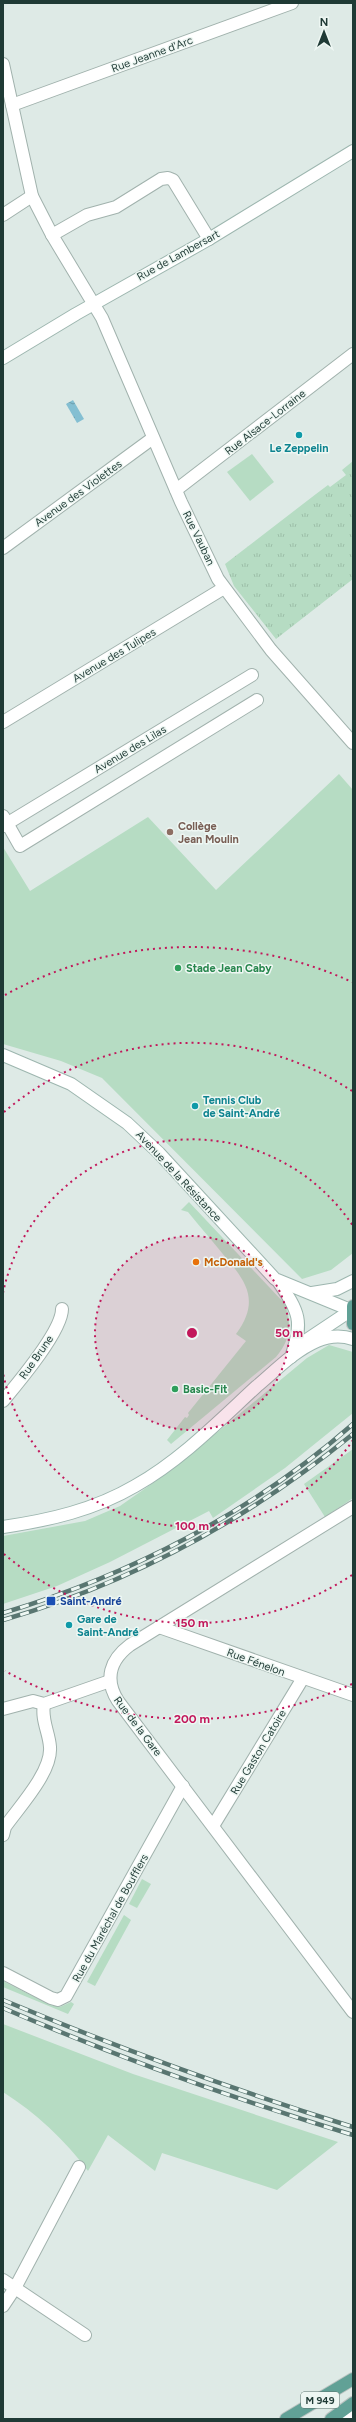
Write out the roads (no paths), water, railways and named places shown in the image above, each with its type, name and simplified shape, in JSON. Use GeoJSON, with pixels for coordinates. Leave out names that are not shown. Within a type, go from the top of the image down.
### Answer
{"type":"FeatureCollection","features":[{"type":"Feature","properties":{"kind":"main road"},"geometry":{"type":"LineString","coordinates":[[353,1309],[353,1324]]}},
{"type":"Feature","properties":{"kind":"main road","name":"M 949"},"geometry":{"type":"LineString","coordinates":[[286,2419],[353,2379]]}},
{"type":"Feature","properties":{"kind":"main road"},"geometry":{"type":"LineString","coordinates":[[331,2419],[353,2403]]}},
{"type":"Feature","properties":{"kind":"street","name":"Rue Jeanne d'Arc"},"geometry":{"type":"LineString","coordinates":[[12,105],[292,3]]}},
{"type":"Feature","properties":{"kind":"street","name":"Rue Vauban"},"geometry":{"type":"LineString","coordinates":[[3,64],[32,196],[52,235],[94,304],[176,490],[224,588],[271,650],[353,743]]}},
{"type":"Feature","properties":{"kind":"street","name":"Rue de Lambersart"},"geometry":{"type":"LineString","coordinates":[[3,358],[94,304],[209,239],[353,151]]}},
{"type":"Feature","properties":{"kind":"street"},"geometry":{"type":"LineString","coordinates":[[52,235],[87,215],[116,206],[161,179],[168,178],[173,180],[209,239]]}},
{"type":"Feature","properties":{"kind":"street"},"geometry":{"type":"LineString","coordinates":[[3,215],[32,196]]}},
{"type":"Feature","properties":{"kind":"street","name":"Rue Alsace-Lorraine"},"geometry":{"type":"LineString","coordinates":[[176,490],[353,354]]}},
{"type":"Feature","properties":{"kind":"street","name":"Avenue des Violettes"},"geometry":{"type":"LineString","coordinates":[[3,548],[153,438]]}},
{"type":"Feature","properties":{"kind":"street","name":"Avenue des Tulipes"},"geometry":{"type":"LineString","coordinates":[[3,722],[224,588]]}},
{"type":"Feature","properties":{"kind":"street","name":"Avenue des Lilas"},"geometry":{"type":"LineString","coordinates":[[4,822],[252,675]]}},
{"type":"Feature","properties":{"kind":"street"},"geometry":{"type":"LineString","coordinates":[[4,822],[20,846],[257,700]]}},
{"type":"Feature","properties":{"kind":"street","name":"Avenue de la Résistance"},"geometry":{"type":"LineString","coordinates":[[3,1055],[71,1084],[127,1123],[159,1153],[269,1274],[278,1281],[353,1309]]}},
{"type":"Feature","properties":{"kind":"street","name":"Avenue de la Résistance"},"geometry":{"type":"LineString","coordinates":[[278,1281],[294,1305],[299,1318],[299,1334],[291,1357]]}},
{"type":"Feature","properties":{"kind":"street"},"geometry":{"type":"LineString","coordinates":[[309,1293],[330,1291],[353,1281]]}},
{"type":"Feature","properties":{"kind":"street","name":"Rue Brune"},"geometry":{"type":"LineString","coordinates":[[3,1402],[62,1318],[62,1309]]}},
{"type":"Feature","properties":{"kind":"street"},"geometry":{"type":"LineString","coordinates":[[3,1527],[73,1514],[117,1497],[138,1485],[188,1448],[291,1357],[307,1339],[353,1309]]}},
{"type":"Feature","properties":{"kind":"street"},"geometry":{"type":"LineString","coordinates":[[291,1357],[314,1342],[327,1338],[342,1336],[353,1339]]}},
{"type":"Feature","properties":{"kind":"street"},"geometry":{"type":"LineString","coordinates":[[3,1709],[38,1702],[110,1681],[112,1667],[117,1657],[130,1645],[353,1507]]}},
{"type":"Feature","properties":{"kind":"street","name":"Rue Fénelon"},"geometry":{"type":"LineString","coordinates":[[159,1627],[353,1695]]}},
{"type":"Feature","properties":{"kind":"street","name":"Rue Gaston Catoire"},"geometry":{"type":"LineString","coordinates":[[213,1826],[303,1678]]}},
{"type":"Feature","properties":{"kind":"street","name":"Rue de la Gare"},"geometry":{"type":"LineString","coordinates":[[110,1681],[118,1701],[353,2012]]}},
{"type":"Feature","properties":{"kind":"street"},"geometry":{"type":"LineString","coordinates":[[3,1835],[5,1827],[44,1771],[49,1759],[50,1746],[38,1702]]}},
{"type":"Feature","properties":{"kind":"street","name":"Rue du Maréchal de Boufflers"},"geometry":{"type":"LineString","coordinates":[[7,1975],[51,1998],[58,2000],[66,1996],[183,1786]]}},
{"type":"Feature","properties":{"kind":"street"},"geometry":{"type":"LineString","coordinates":[[3,2306],[15,2288],[79,2167]]}},
{"type":"Feature","properties":{"kind":"street"},"geometry":{"type":"LineString","coordinates":[[3,2280],[85,2335]]}},
{"type":"Feature","properties":{"kind":"street"},"geometry":{"type":"LineString","coordinates":[[345,2419],[353,2413]]}},
{"type":"Feature","properties":{"kind":"water"},"geometry":{"type":"Polygon","coordinates":[[[73,400],[84,419],[77,423],[66,404],[73,400]]]}},
{"type":"Feature","properties":{"kind":"railway"},"geometry":{"type":"LineString","coordinates":[[3,1613],[50,1598],[97,1580],[143,1560],[188,1537],[232,1512],[274,1485],[314,1456],[353,1424]]}},
{"type":"Feature","properties":{"kind":"railway"},"geometry":{"type":"LineString","coordinates":[[3,1620],[51,1605],[97,1587],[143,1567],[187,1545],[231,1520],[273,1493],[314,1465],[353,1434]]}},
{"type":"Feature","properties":{"kind":"railway"},"geometry":{"type":"LineString","coordinates":[[3,2000],[176,2068],[353,2127]]}},
{"type":"Feature","properties":{"kind":"railway"},"geometry":{"type":"LineString","coordinates":[[3,2008],[132,2060],[220,2092],[353,2135]]}},
{"type":"Feature","properties":{"kind":"place","name":"Le Zeppelin"},"geometry":{"type":"Point","coordinates":[299,435]}},
{"type":"Feature","properties":{"kind":"place","name":"Collège Jean Moulin"},"geometry":{"type":"Point","coordinates":[170,832]}},
{"type":"Feature","properties":{"kind":"place","name":"Stade Jean Caby"},"geometry":{"type":"Point","coordinates":[178,968]}},
{"type":"Feature","properties":{"kind":"place","name":"Tennis Club de Saint-André"},"geometry":{"type":"Point","coordinates":[195,1106]}},
{"type":"Feature","properties":{"kind":"place","name":"McDonald's"},"geometry":{"type":"Point","coordinates":[196,1262]}},
{"type":"Feature","properties":{"kind":"place","name":"Basic-Fit"},"geometry":{"type":"Point","coordinates":[175,1389]}},
{"type":"Feature","properties":{"kind":"place","name":"Saint-André"},"geometry":{"type":"Point","coordinates":[51,1601]}},
{"type":"Feature","properties":{"kind":"place","name":"Gare de Saint-André"},"geometry":{"type":"Point","coordinates":[69,1625]}}]}
